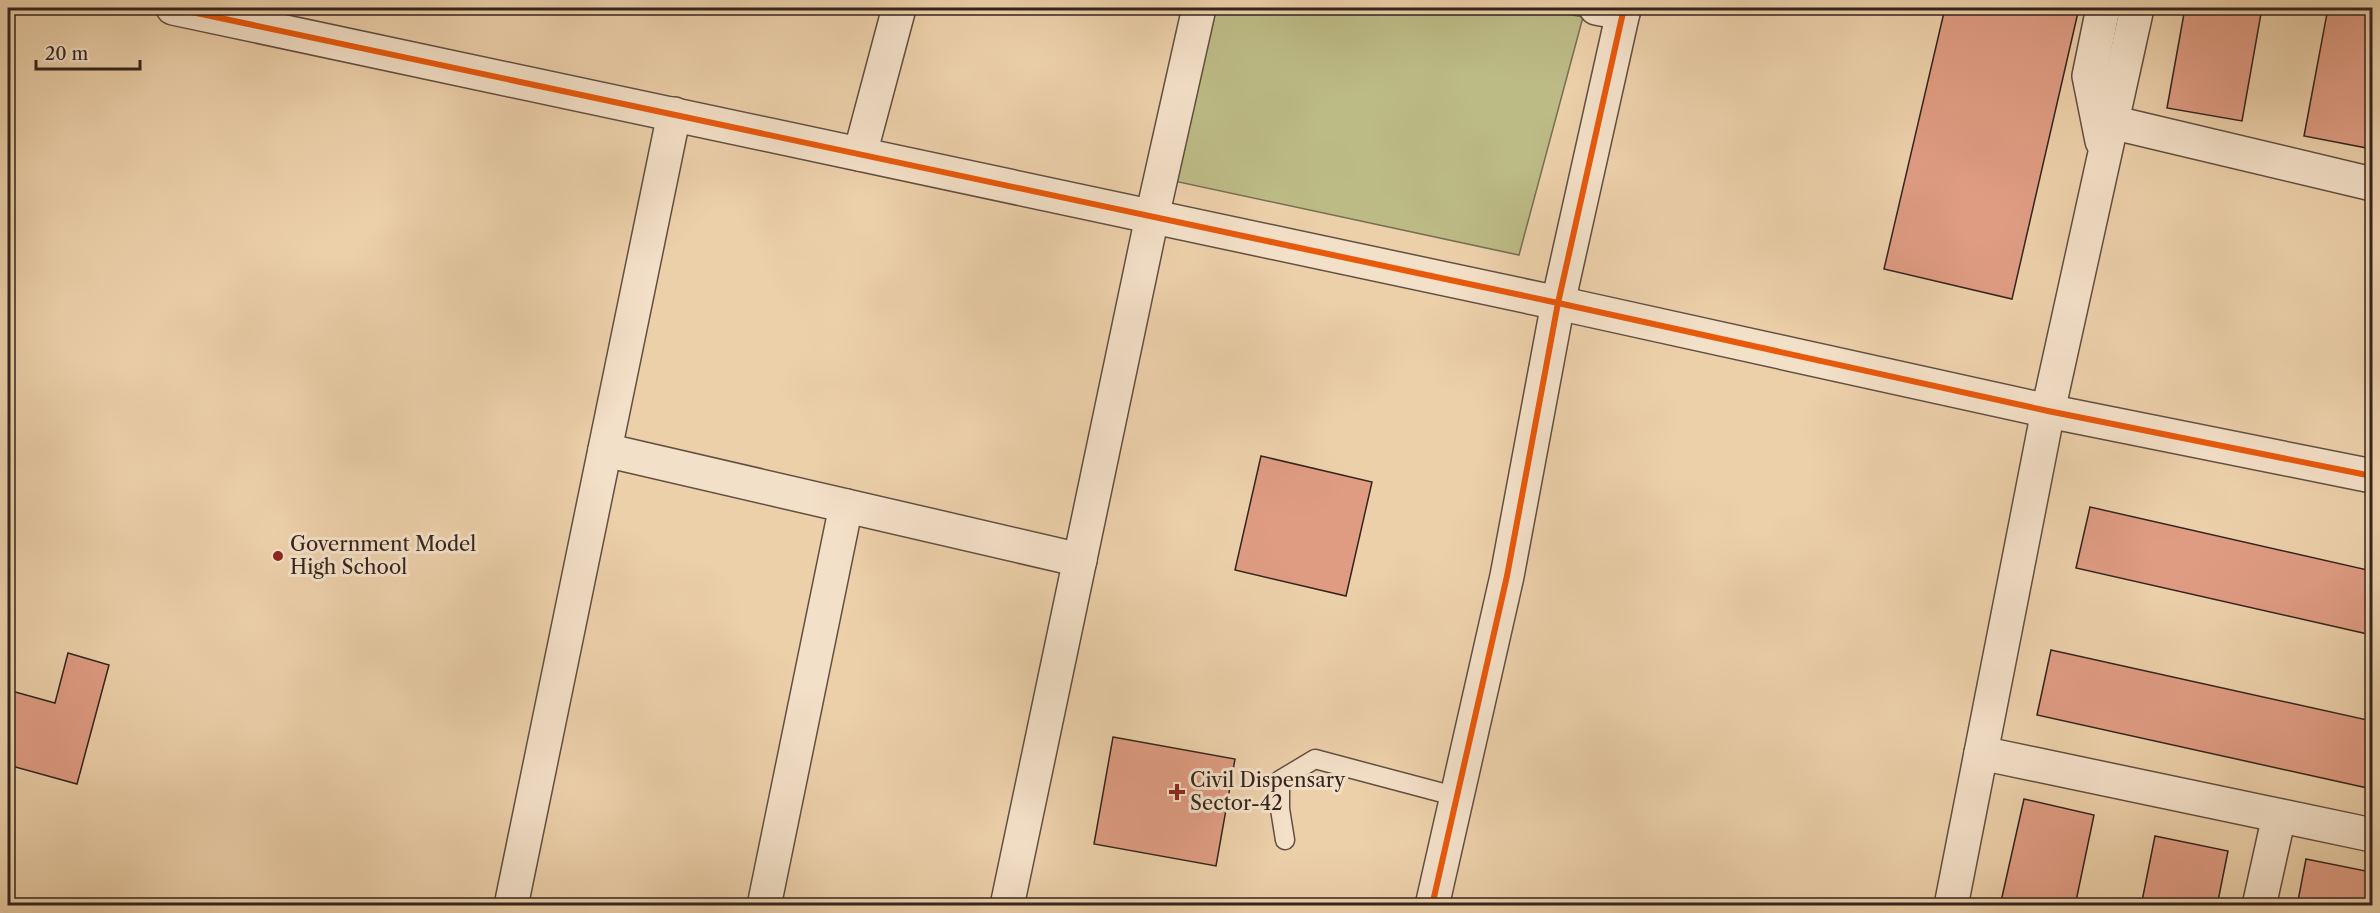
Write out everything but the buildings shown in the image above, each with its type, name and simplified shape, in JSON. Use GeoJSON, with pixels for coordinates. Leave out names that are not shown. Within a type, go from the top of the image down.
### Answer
{"type":"FeatureCollection","features":[{"type":"Feature","properties":{"kind":"street"},"geometry":{"type":"LineString","coordinates":[[173,8],[1558,303],[2048,411],[2373,476]]}},
{"type":"Feature","properties":{"kind":"street"},"geometry":{"type":"LineString","coordinates":[[860,154],[899,8]]}},
{"type":"Feature","properties":{"kind":"street"},"geometry":{"type":"LineString","coordinates":[[1007,906],[1198,8]]}},
{"type":"Feature","properties":{"kind":"street"},"geometry":{"type":"LineString","coordinates":[[2103,8],[2089,76],[2104,154]]}},
{"type":"Feature","properties":{"kind":"street"},"geometry":{"type":"LineString","coordinates":[[1951,906],[2048,411],[2137,8]]}},
{"type":"Feature","properties":{"kind":"street"},"geometry":{"type":"LineString","coordinates":[[1432,906],[1507,576],[1614,9]]}},
{"type":"Feature","properties":{"kind":"street"},"geometry":{"type":"LineString","coordinates":[[511,906],[674,114]]}},
{"type":"Feature","properties":{"kind":"street"},"geometry":{"type":"LineString","coordinates":[[2111,122],[2373,184]]}},
{"type":"Feature","properties":{"kind":"street"},"geometry":{"type":"LineString","coordinates":[[605,450],[1080,560]]}},
{"type":"Feature","properties":{"kind":"street"},"geometry":{"type":"LineString","coordinates":[[764,906],[846,506]]}},
{"type":"Feature","properties":{"kind":"street"},"geometry":{"type":"LineString","coordinates":[[1981,753],[2373,835]]}},
{"type":"Feature","properties":{"kind":"street"},"geometry":{"type":"LineString","coordinates":[[2259,906],[2279,816]]}},
{"type":"Feature","properties":{"kind":"lane"},"geometry":{"type":"LineString","coordinates":[[1285,840],[1280,809],[1280,780],[1315,759],[1458,798]]}},
{"type":"Feature","properties":{"kind":"shaded area"},"geometry":{"type":"Polygon","coordinates":[[[1199,8],[1536,8],[1583,17],[1519,255],[1160,178],[1199,8]]]}},
{"type":"Feature","properties":{"kind":"cycle path"},"geometry":{"type":"LineString","coordinates":[[173,8],[1558,303],[2048,411],[2372,476]]}},
{"type":"Feature","properties":{"kind":"cycle path"},"geometry":{"type":"LineString","coordinates":[[1432,906],[1507,576],[1558,303],[1624,8]]}},
{"type":"Feature","properties":{"kind":"place","name":"Government Model High School"},"geometry":{"type":"Point","coordinates":[278,556]}},
{"type":"Feature","properties":{"kind":"place","name":"Civil Dispensary Sector-42"},"geometry":{"type":"Point","coordinates":[1177,792]}}]}
